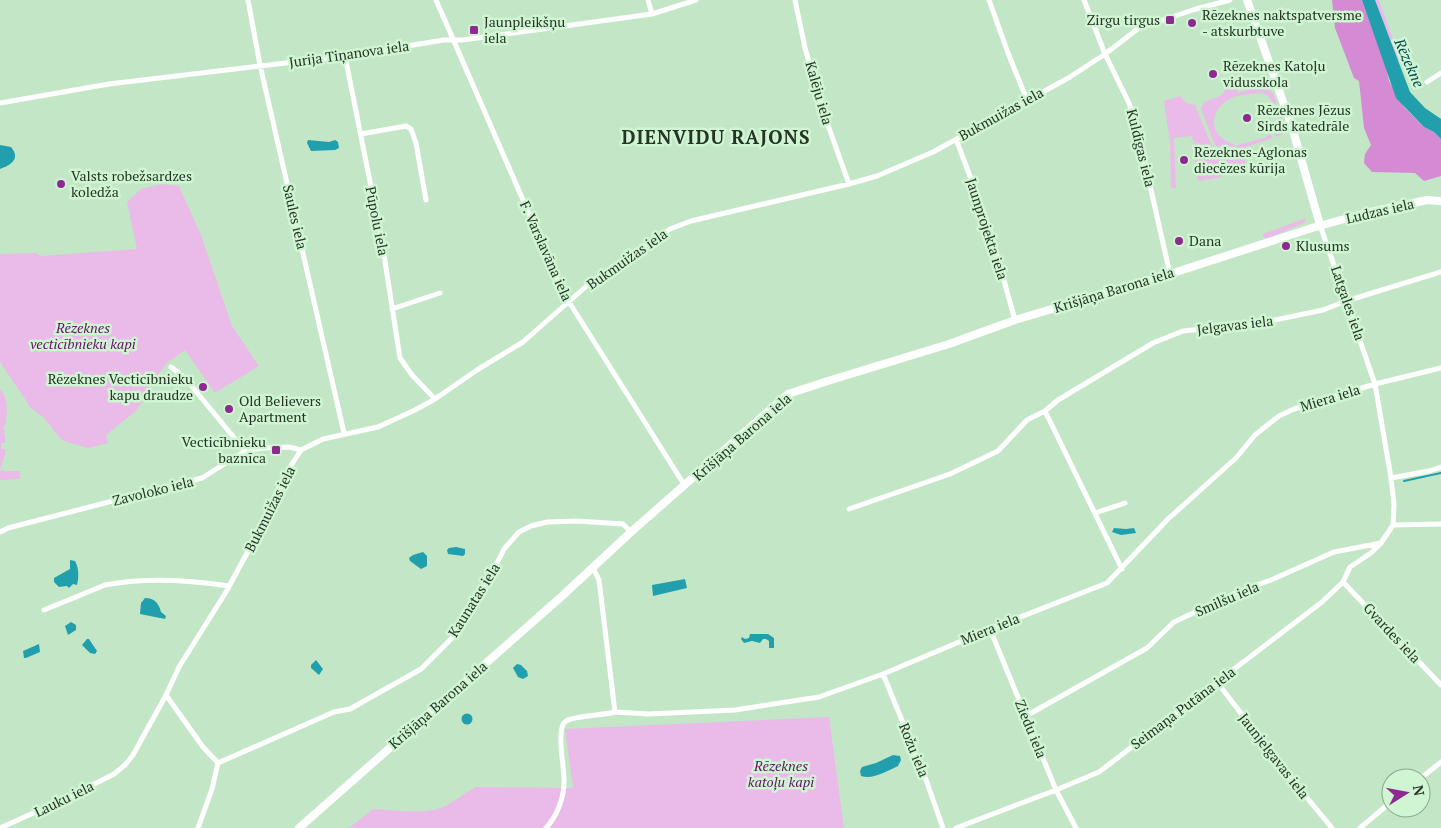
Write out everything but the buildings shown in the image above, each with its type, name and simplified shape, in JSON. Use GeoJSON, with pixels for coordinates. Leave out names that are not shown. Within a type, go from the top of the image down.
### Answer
{"type":"FeatureCollection","features":[{"type":"Feature","properties":{"kind":"main road","name":"Latgales iela"},"geometry":{"type":"LineString","coordinates":[[1247,0],[1292,127],[1320,225]]}},
{"type":"Feature","properties":{"kind":"main road","name":"Ludzas iela"},"geometry":{"type":"LineString","coordinates":[[1320,225],[1427,200],[1441,201]]}},
{"type":"Feature","properties":{"kind":"main road","name":"Krišjāņa Barona iela"},"geometry":{"type":"LineString","coordinates":[[299,828],[593,568],[630,532],[685,486],[788,394],[949,344],[1015,320],[1170,274],[1320,225]]}},
{"type":"Feature","properties":{"kind":"street","name":"Saules iela"},"geometry":{"type":"LineString","coordinates":[[248,0],[260,66],[344,433]]}},
{"type":"Feature","properties":{"kind":"street","name":"F. Varslavāna iela"},"geometry":{"type":"LineString","coordinates":[[436,0],[568,302],[685,486]]}},
{"type":"Feature","properties":{"kind":"street"},"geometry":{"type":"LineString","coordinates":[[648,0],[652,14]]}},
{"type":"Feature","properties":{"kind":"street","name":"Jurija Tiņanova iela"},"geometry":{"type":"LineString","coordinates":[[0,103],[109,84],[345,56],[652,14],[696,0]]}},
{"type":"Feature","properties":{"kind":"street","name":"Kalēju iela"},"geometry":{"type":"LineString","coordinates":[[795,0],[805,48],[824,114],[849,184]]}},
{"type":"Feature","properties":{"kind":"street"},"geometry":{"type":"LineString","coordinates":[[989,0],[1027,100]]}},
{"type":"Feature","properties":{"kind":"street","name":"Kuldīgas iela"},"geometry":{"type":"LineString","coordinates":[[1084,0],[1105,54],[1130,103],[1170,274]]}},
{"type":"Feature","properties":{"kind":"street","name":"Bukmuižas iela"},"geometry":{"type":"LineString","coordinates":[[125,765],[133,755],[179,667],[229,586],[253,542],[285,475],[301,450],[323,439],[378,426],[435,399],[477,370],[523,342],[591,282],[670,229],[691,221],[877,176],[933,152],[1070,77],[1105,54],[1139,28],[1230,0]]}},
{"type":"Feature","properties":{"kind":"street","name":"Pūpolu iela"},"geometry":{"type":"LineString","coordinates":[[345,56],[382,242],[400,358],[412,375],[435,399]]}},
{"type":"Feature","properties":{"kind":"street"},"geometry":{"type":"LineString","coordinates":[[1426,82],[1441,73]]}},
{"type":"Feature","properties":{"kind":"street"},"geometry":{"type":"LineString","coordinates":[[361,134],[406,126],[412,129],[426,200]]}},
{"type":"Feature","properties":{"kind":"street","name":"Jaunprojekta iela"},"geometry":{"type":"LineString","coordinates":[[956,139],[989,227],[1015,320]]}},
{"type":"Feature","properties":{"kind":"street","name":"Latgales iela"},"geometry":{"type":"LineString","coordinates":[[1320,225],[1375,384],[1391,478],[1394,504],[1392,526]]}},
{"type":"Feature","properties":{"kind":"street","name":"Jelgavas iela"},"geometry":{"type":"LineString","coordinates":[[849,509],[950,474],[998,451],[1027,420],[1045,411],[1058,400],[1153,343],[1184,331],[1260,323],[1323,310],[1346,301],[1441,272]]}},
{"type":"Feature","properties":{"kind":"street"},"geometry":{"type":"LineString","coordinates":[[392,309],[440,293]]}},
{"type":"Feature","properties":{"kind":"street"},"geometry":{"type":"LineString","coordinates":[[171,367],[184,378],[245,451]]}},
{"type":"Feature","properties":{"kind":"street","name":"Miera iela"},"geometry":{"type":"LineString","coordinates":[[546,828],[557,811],[562,796],[564,782],[560,734],[562,726],[568,720],[615,712],[648,714],[735,710],[819,697],[883,674],[990,629],[1108,583],[1168,519],[1236,458],[1278,416],[1294,409],[1375,384],[1441,368]]}},
{"type":"Feature","properties":{"kind":"street"},"geometry":{"type":"LineString","coordinates":[[1045,411],[1122,569]]}},
{"type":"Feature","properties":{"kind":"street","name":"Zavoloko iela"},"geometry":{"type":"LineString","coordinates":[[0,532],[8,528],[202,478],[245,451],[288,447],[301,450]]}},
{"type":"Feature","properties":{"kind":"street"},"geometry":{"type":"LineString","coordinates":[[1391,478],[1441,468]]}},
{"type":"Feature","properties":{"kind":"street"},"geometry":{"type":"LineString","coordinates":[[1095,512],[1125,503]]}},
{"type":"Feature","properties":{"kind":"street","name":"Kaunatas iela"},"geometry":{"type":"LineString","coordinates":[[218,764],[334,712],[350,709],[420,670],[455,635],[483,591],[509,542],[525,528],[542,523],[577,520],[623,524],[630,532]]}},
{"type":"Feature","properties":{"kind":"street"},"geometry":{"type":"LineString","coordinates":[[1381,543],[1392,526],[1441,524]]}},
{"type":"Feature","properties":{"kind":"street","name":"Seimaņa Putāna iela"},"geometry":{"type":"LineString","coordinates":[[956,828],[1099,772],[1322,602],[1343,582],[1350,567],[1381,543]]}},
{"type":"Feature","properties":{"kind":"street","name":"Smilšu iela"},"geometry":{"type":"LineString","coordinates":[[1026,716],[1147,648],[1174,622],[1240,591],[1271,580],[1334,552],[1381,543]]}},
{"type":"Feature","properties":{"kind":"street"},"geometry":{"type":"LineString","coordinates":[[593,568],[600,580],[615,712]]}},
{"type":"Feature","properties":{"kind":"street"},"geometry":{"type":"LineString","coordinates":[[44,610],[105,585],[115,583],[154,581],[199,582],[229,586]]}},
{"type":"Feature","properties":{"kind":"street","name":"Gvardes iela"},"geometry":{"type":"LineString","coordinates":[[1343,582],[1441,685]]}},
{"type":"Feature","properties":{"kind":"street","name":"Ziedu iela"},"geometry":{"type":"LineString","coordinates":[[990,629],[1056,790],[1076,828]]}},
{"type":"Feature","properties":{"kind":"street","name":"Rožu iela"},"geometry":{"type":"LineString","coordinates":[[883,674],[924,774],[943,828]]}},
{"type":"Feature","properties":{"kind":"street","name":"Jaunjelgavas iela"},"geometry":{"type":"LineString","coordinates":[[1217,682],[1289,776],[1332,828]]}},
{"type":"Feature","properties":{"kind":"street"},"geometry":{"type":"LineString","coordinates":[[166,695],[203,747],[218,764],[212,790],[198,828]]}},
{"type":"Feature","properties":{"kind":"street"},"geometry":{"type":"LineString","coordinates":[[1431,770],[1441,762]]}},
{"type":"Feature","properties":{"kind":"street","name":"Lauku iela"},"geometry":{"type":"LineString","coordinates":[[0,828],[69,797],[114,774],[125,765]]}},
{"type":"Feature","properties":{"kind":"street"},"geometry":{"type":"LineString","coordinates":[[1360,828],[1381,810]]}},
{"type":"Feature","properties":{"kind":"green space"},"geometry":{"type":"Polygon","coordinates":[[[1375,0],[1379,0],[1394,42],[1404,58],[1397,61],[1375,0]]]}},
{"type":"Feature","properties":{"kind":"green space"},"geometry":{"type":"Polygon","coordinates":[[[1234,80],[1238,93],[1264,84],[1274,95],[1277,104],[1273,104],[1267,95],[1255,93],[1233,98],[1221,105],[1214,118],[1216,131],[1226,141],[1234,144],[1235,147],[1223,145],[1220,147],[1215,145],[1201,109],[1204,102],[1220,96],[1234,80]]]}},
{"type":"Feature","properties":{"kind":"green space"},"geometry":{"type":"Polygon","coordinates":[[[1180,96],[1186,103],[1195,105],[1213,149],[1193,141],[1192,136],[1174,138],[1176,188],[1171,188],[1170,143],[1164,101],[1180,96]]]}},
{"type":"Feature","properties":{"kind":"green space"},"geometry":{"type":"Polygon","coordinates":[[[1280,113],[1283,121],[1282,135],[1275,137],[1278,124],[1277,117],[1280,113]]]}},
{"type":"Feature","properties":{"kind":"green space"},"geometry":{"type":"Polygon","coordinates":[[[1270,134],[1273,138],[1243,148],[1236,147],[1237,145],[1264,138],[1270,134]]]}},
{"type":"Feature","properties":{"kind":"green space"},"geometry":{"type":"Polygon","coordinates":[[[1193,142],[1217,152],[1217,154],[1195,156],[1193,142]]]}},
{"type":"Feature","properties":{"kind":"green space"},"geometry":{"type":"Polygon","coordinates":[[[1244,155],[1247,172],[1225,176],[1222,158],[1244,155]]]}},
{"type":"Feature","properties":{"kind":"green space"},"geometry":{"type":"Polygon","coordinates":[[[1218,156],[1222,177],[1198,181],[1195,159],[1218,156]]]}},
{"type":"Feature","properties":{"kind":"green space","name":"Rēzeknes vecticībnieku kapi"},"geometry":{"type":"Polygon","coordinates":[[[162,184],[179,186],[201,235],[232,326],[259,366],[215,393],[185,350],[168,362],[150,385],[136,411],[106,435],[108,443],[88,448],[67,442],[61,439],[43,417],[31,408],[0,362],[0,254],[36,253],[41,256],[137,249],[127,202],[141,189],[162,184]]]}},
{"type":"Feature","properties":{"kind":"green space"},"geometry":{"type":"Polygon","coordinates":[[[1306,218],[1304,223],[1264,238],[1263,234],[1306,218]]]}},
{"type":"Feature","properties":{"kind":"green space"},"geometry":{"type":"Polygon","coordinates":[[[0,389],[5,397],[7,406],[6,425],[3,427],[5,443],[1,443],[1,449],[5,449],[5,455],[0,469],[0,389]]]}},
{"type":"Feature","properties":{"kind":"green space"},"geometry":{"type":"Polygon","coordinates":[[[3,469],[3,471],[20,471],[20,479],[0,480],[0,471],[3,469]]]}},
{"type":"Feature","properties":{"kind":"green space","name":"Rēzeknes katoļu kapi"},"geometry":{"type":"Polygon","coordinates":[[[829,717],[844,828],[349,828],[373,809],[428,811],[447,805],[476,787],[573,788],[565,729],[829,717]]]}},
{"type":"Feature","properties":{"kind":"shaded area"},"geometry":{"type":"Polygon","coordinates":[[[1332,0],[1362,0],[1385,63],[1389,81],[1404,107],[1424,127],[1434,132],[1441,139],[1441,176],[1424,181],[1415,173],[1372,172],[1364,163],[1365,154],[1371,145],[1364,128],[1359,81],[1354,78],[1335,28],[1332,0]]]}},
{"type":"Feature","properties":{"kind":"water"},"geometry":{"type":"Polygon","coordinates":[[[1362,0],[1375,0],[1410,92],[1425,108],[1441,119],[1441,139],[1434,132],[1424,127],[1396,98],[1362,0]]]}},
{"type":"Feature","properties":{"kind":"water"},"geometry":{"type":"Polygon","coordinates":[[[308,140],[329,142],[335,140],[338,142],[339,148],[335,150],[311,151],[307,143],[308,140]]]}},
{"type":"Feature","properties":{"kind":"water"},"geometry":{"type":"Polygon","coordinates":[[[0,145],[11,147],[15,158],[8,166],[0,169],[0,145]]]}},
{"type":"Feature","properties":{"kind":"water"},"geometry":{"type":"Polygon","coordinates":[[[1114,528],[1134,528],[1136,533],[1121,535],[1112,532],[1114,528]]]}},
{"type":"Feature","properties":{"kind":"water"},"geometry":{"type":"Polygon","coordinates":[[[449,548],[465,549],[463,556],[448,554],[447,550],[449,548]]]}},
{"type":"Feature","properties":{"kind":"water"},"geometry":{"type":"Polygon","coordinates":[[[423,552],[427,556],[427,566],[421,569],[410,561],[409,558],[423,552]]]}},
{"type":"Feature","properties":{"kind":"water"},"geometry":{"type":"Polygon","coordinates":[[[70,560],[75,561],[77,567],[77,585],[73,584],[69,588],[67,586],[59,587],[54,582],[54,578],[70,569],[70,560]]]}},
{"type":"Feature","properties":{"kind":"water"},"geometry":{"type":"Polygon","coordinates":[[[685,579],[687,588],[653,596],[652,585],[685,579]]]}},
{"type":"Feature","properties":{"kind":"water"},"geometry":{"type":"Polygon","coordinates":[[[145,598],[156,602],[161,612],[166,616],[165,619],[140,614],[141,603],[145,598]]]}},
{"type":"Feature","properties":{"kind":"water"},"geometry":{"type":"Polygon","coordinates":[[[71,622],[76,625],[76,630],[68,635],[65,626],[71,622]]]}},
{"type":"Feature","properties":{"kind":"water"},"geometry":{"type":"Polygon","coordinates":[[[750,634],[768,634],[774,638],[774,648],[769,648],[769,641],[766,639],[763,639],[760,643],[752,641],[744,643],[741,639],[742,637],[745,639],[749,638],[750,634]]]}},
{"type":"Feature","properties":{"kind":"water"},"geometry":{"type":"Polygon","coordinates":[[[89,639],[97,651],[95,654],[90,653],[82,645],[89,639]]]}},
{"type":"Feature","properties":{"kind":"water"},"geometry":{"type":"Polygon","coordinates":[[[39,644],[40,652],[24,658],[23,651],[39,644]]]}},
{"type":"Feature","properties":{"kind":"water"},"geometry":{"type":"Polygon","coordinates":[[[316,660],[323,669],[319,675],[311,668],[311,665],[316,660]]]}},
{"type":"Feature","properties":{"kind":"water"},"geometry":{"type":"Polygon","coordinates":[[[517,664],[527,671],[528,676],[523,679],[518,677],[513,668],[517,664]]]}},
{"type":"Feature","properties":{"kind":"water"},"geometry":{"type":"Polygon","coordinates":[[[467,713],[473,719],[467,725],[461,719],[467,713]]]}},
{"type":"Feature","properties":{"kind":"water"},"geometry":{"type":"Polygon","coordinates":[[[893,755],[900,756],[901,760],[898,766],[875,776],[861,776],[860,771],[862,767],[893,755]]]}},
{"type":"Feature","properties":{"kind":"waterway"},"geometry":{"type":"LineString","coordinates":[[1404,481],[1441,473]]}},
{"type":"Feature","properties":{"kind":"place","name":"Zirgu tirgus"},"geometry":{"type":"Point","coordinates":[1170,20]}},
{"type":"Feature","properties":{"kind":"place","name":"Rēzeknes naktspatversme - atskurbtuve"},"geometry":{"type":"Point","coordinates":[1192,23]}},
{"type":"Feature","properties":{"kind":"place","name":"Jaunpleikšņu iela"},"geometry":{"type":"Point","coordinates":[474,30]}},
{"type":"Feature","properties":{"kind":"place","name":"Rēzeknes Katoļu vidusskola"},"geometry":{"type":"Point","coordinates":[1213,74]}},
{"type":"Feature","properties":{"kind":"place","name":"Rēzeknes Jēzus Sirds katedrāle"},"geometry":{"type":"Point","coordinates":[1247,118]}},
{"type":"Feature","properties":{"kind":"place","name":"Rēzeknes-Aglonas diecēzes kūrija"},"geometry":{"type":"Point","coordinates":[1184,160]}},
{"type":"Feature","properties":{"kind":"place","name":"Valsts robežsardzes koledža"},"geometry":{"type":"Point","coordinates":[61,184]}},
{"type":"Feature","properties":{"kind":"place","name":"Dana"},"geometry":{"type":"Point","coordinates":[1179,241]}},
{"type":"Feature","properties":{"kind":"place","name":"Klusums"},"geometry":{"type":"Point","coordinates":[1286,246]}},
{"type":"Feature","properties":{"kind":"place","name":"Rēzeknes Vecticībnieku kapu draudze"},"geometry":{"type":"Point","coordinates":[203,387]}},
{"type":"Feature","properties":{"kind":"place","name":"Old Believers Apartment"},"geometry":{"type":"Point","coordinates":[229,409]}},
{"type":"Feature","properties":{"kind":"place","name":"Vecticībnieku baznīca"},"geometry":{"type":"Point","coordinates":[276,450]}},
{"type":"Feature","properties":{"kind":"district","name":"DIENVIDU RAJONS"},"geometry":{"type":"Point","coordinates":[716,137]}},
{"type":"Feature","properties":{"kind":"water label","name":"Rēzekne"},"geometry":{"type":"Point","coordinates":[1409,63]}}]}
